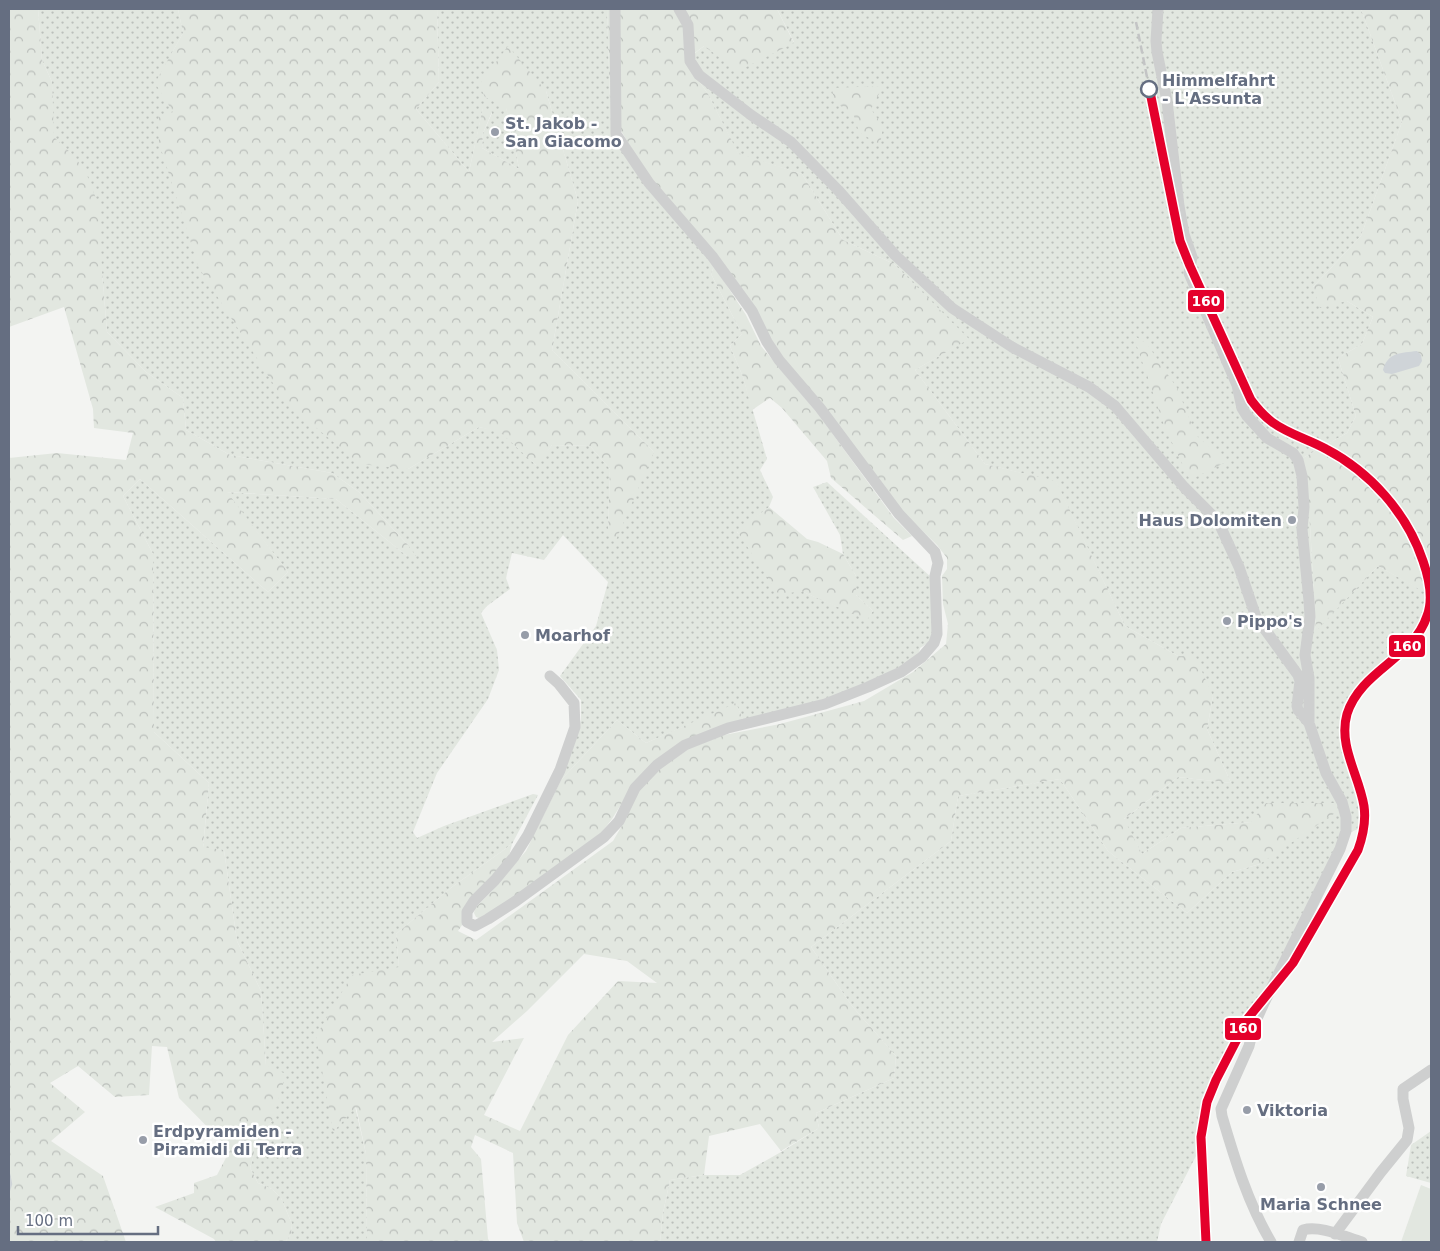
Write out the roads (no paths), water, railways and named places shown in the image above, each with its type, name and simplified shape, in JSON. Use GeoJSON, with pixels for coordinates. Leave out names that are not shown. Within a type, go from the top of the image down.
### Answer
{"type":"FeatureCollection","features":[{"type":"Feature","properties":{"kind":"street"},"geometry":{"type":"LineString","coordinates":[[550,676],[574,703],[575,727],[560,770],[528,835],[514,857],[474,901],[467,912],[467,922],[475,926],[516,901],[604,837],[619,821],[635,788],[657,765],[686,745],[728,728],[825,704],[868,687],[901,672],[922,657],[936,639],[935,576],[938,563],[935,552],[899,514],[820,408],[780,360],[767,342],[752,311],[712,256],[649,183],[616,134],[615,9]]}},
{"type":"Feature","properties":{"kind":"street"},"geometry":{"type":"LineString","coordinates":[[679,9],[688,25],[690,61],[699,75],[751,115],[791,142],[850,203],[895,255],[952,308],[1012,348],[1089,387],[1115,406],[1184,487],[1218,521],[1239,567],[1256,617],[1298,674],[1300,681],[1297,706],[1301,715],[1309,723]]}},
{"type":"Feature","properties":{"kind":"street"},"geometry":{"type":"LineString","coordinates":[[1158,9],[1157,52],[1167,102],[1179,206],[1184,234],[1192,257],[1189,273],[1237,385],[1242,408],[1267,438],[1293,453],[1298,460],[1302,476],[1304,507],[1302,529],[1310,617],[1305,655],[1309,678],[1309,723],[1326,773],[1342,802],[1346,817],[1346,831],[1340,849],[1254,1025],[1248,1046],[1222,1104],[1222,1116],[1243,1184],[1262,1228],[1271,1242]]}},
{"type":"Feature","properties":{"kind":"street"},"geometry":{"type":"LineString","coordinates":[[1335,1234],[1381,1172],[1408,1140],[1409,1128],[1403,1099],[1403,1089],[1431,1070]]}},
{"type":"Feature","properties":{"kind":"street"},"geometry":{"type":"LineString","coordinates":[[1299,1242],[1303,1230],[1310,1228],[1362,1242]]}},
{"type":"Feature","properties":{"kind":"waterway"},"geometry":{"type":"LineString","coordinates":[[9,1174],[11,1184],[9,1190]]}},
{"type":"Feature","properties":{"kind":"railway"},"geometry":{"type":"LineString","coordinates":[[1136,22],[1149,87]]}},
{"type":"Feature","properties":{"kind":"place","name":"Himmelfahrt - L'Assunta"},"geometry":{"type":"Point","coordinates":[1149,89]}},
{"type":"Feature","properties":{"kind":"place","name":"St. Jakob - San Giacomo"},"geometry":{"type":"Point","coordinates":[495,132]}},
{"type":"Feature","properties":{"kind":"place","name":"Haus Dolomiten"},"geometry":{"type":"Point","coordinates":[1292,520]}},
{"type":"Feature","properties":{"kind":"place","name":"Pippo's"},"geometry":{"type":"Point","coordinates":[1227,621]}},
{"type":"Feature","properties":{"kind":"place","name":"Moarhof"},"geometry":{"type":"Point","coordinates":[525,635]}},
{"type":"Feature","properties":{"kind":"place","name":"Viktoria"},"geometry":{"type":"Point","coordinates":[1247,1110]}},
{"type":"Feature","properties":{"kind":"place","name":"Erdpyramiden - Piramidi di Terra"},"geometry":{"type":"Point","coordinates":[143,1140]}},
{"type":"Feature","properties":{"kind":"place","name":"Maria Schnee"},"geometry":{"type":"Point","coordinates":[1321,1187]}}]}
